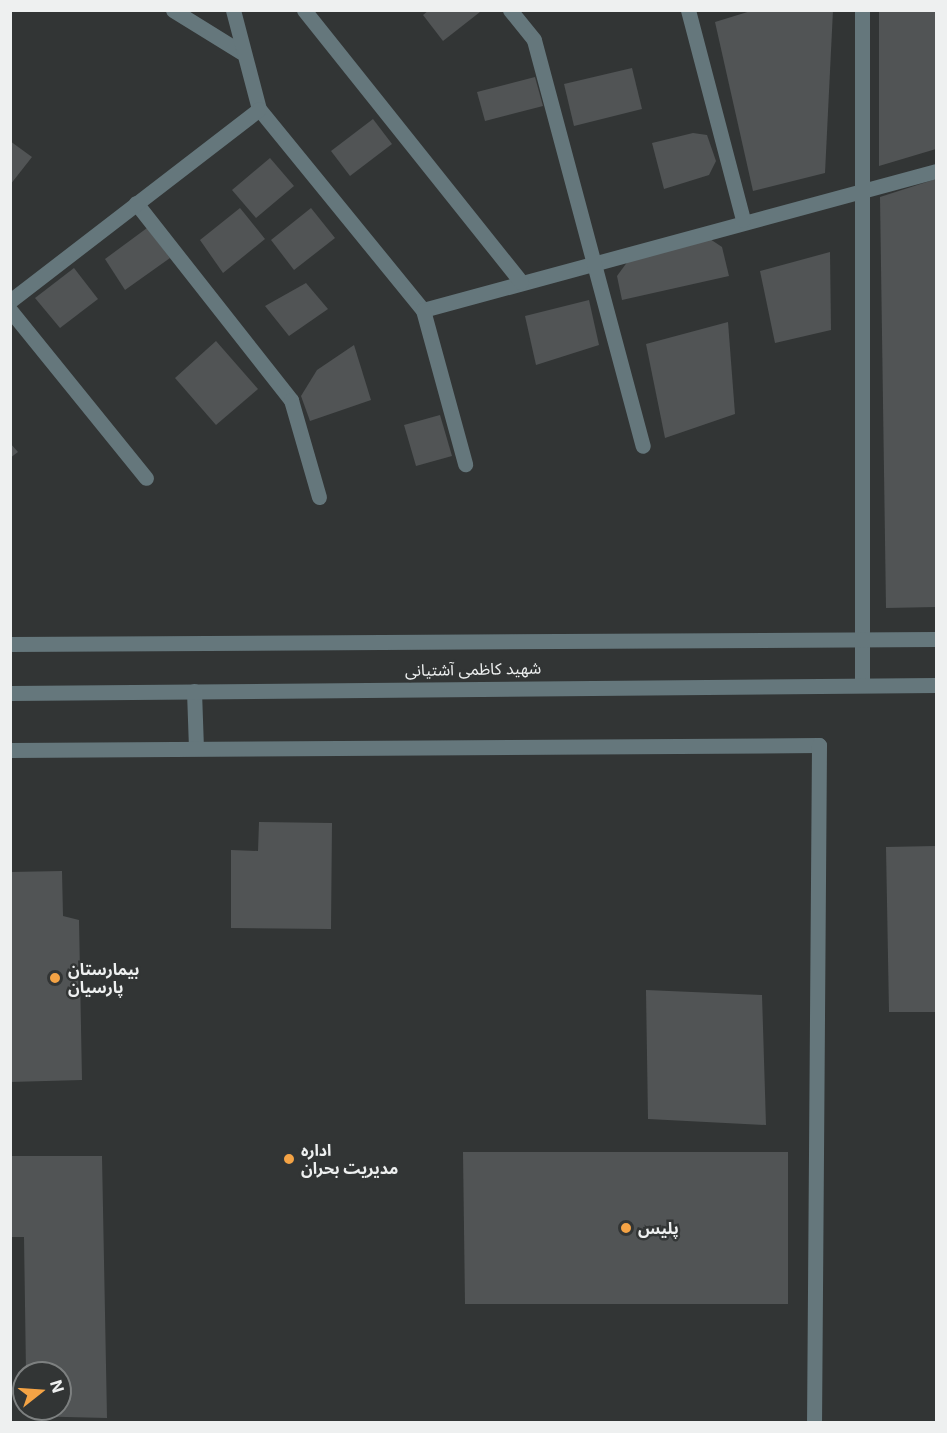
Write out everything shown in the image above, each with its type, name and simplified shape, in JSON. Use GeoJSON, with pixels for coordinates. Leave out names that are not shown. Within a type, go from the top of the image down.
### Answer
{"type":"FeatureCollection","features":[{"type":"Feature","properties":{"kind":"street"},"geometry":{"type":"LineString","coordinates":[[173,10],[241,52]]}},
{"type":"Feature","properties":{"kind":"street"},"geometry":{"type":"LineString","coordinates":[[232,10],[241,52],[259,109],[423,310],[465,464]]}},
{"type":"Feature","properties":{"kind":"street"},"geometry":{"type":"LineString","coordinates":[[304,10],[521,282]]}},
{"type":"Feature","properties":{"kind":"street"},"geometry":{"type":"LineString","coordinates":[[510,10],[534,40],[643,446]]}},
{"type":"Feature","properties":{"kind":"street"},"geometry":{"type":"LineString","coordinates":[[688,10],[743,220]]}},
{"type":"Feature","properties":{"kind":"street"},"geometry":{"type":"LineString","coordinates":[[862,10],[862,682]]}},
{"type":"Feature","properties":{"kind":"street"},"geometry":{"type":"LineString","coordinates":[[10,301],[259,109]]}},
{"type":"Feature","properties":{"kind":"street"},"geometry":{"type":"LineString","coordinates":[[423,310],[743,220],[862,193],[936,171]]}},
{"type":"Feature","properties":{"kind":"street"},"geometry":{"type":"LineString","coordinates":[[136,203],[291,400],[319,497]]}},
{"type":"Feature","properties":{"kind":"street"},"geometry":{"type":"LineString","coordinates":[[10,310],[146,478]]}},
{"type":"Feature","properties":{"kind":"street","name":"شهید کاظمی آشتیانی"},"geometry":{"type":"LineString","coordinates":[[10,644],[936,639]]}},
{"type":"Feature","properties":{"kind":"street","name":"شهید کاظمی آشتیانی"},"geometry":{"type":"LineString","coordinates":[[10,693],[862,682],[936,685]]}},
{"type":"Feature","properties":{"kind":"street"},"geometry":{"type":"LineString","coordinates":[[194,691],[196,747]]}},
{"type":"Feature","properties":{"kind":"street"},"geometry":{"type":"LineString","coordinates":[[10,750],[196,747],[819,745],[814,1422]]}},
{"type":"Feature","properties":{"kind":"building"},"geometry":{"type":"Polygon","coordinates":[[[429,10],[478,10],[480,12],[443,41],[423,15],[429,10]]]}},
{"type":"Feature","properties":{"kind":"building"},"geometry":{"type":"Polygon","coordinates":[[[754,10],[833,10],[825,173],[753,191],[715,22],[754,10]]]}},
{"type":"Feature","properties":{"kind":"building"},"geometry":{"type":"Polygon","coordinates":[[[879,10],[936,10],[936,149],[879,166],[879,10]]]}},
{"type":"Feature","properties":{"kind":"building"},"geometry":{"type":"Polygon","coordinates":[[[632,68],[642,109],[574,126],[564,84],[632,68]]]}},
{"type":"Feature","properties":{"kind":"building"},"geometry":{"type":"Polygon","coordinates":[[[535,77],[543,106],[485,121],[477,92],[535,77]]]}},
{"type":"Feature","properties":{"kind":"building"},"geometry":{"type":"Polygon","coordinates":[[[373,119],[392,144],[350,176],[331,151],[373,119]]]}},
{"type":"Feature","properties":{"kind":"building"},"geometry":{"type":"Polygon","coordinates":[[[693,133],[707,135],[716,161],[709,175],[664,189],[652,143],[693,133]]]}},
{"type":"Feature","properties":{"kind":"building"},"geometry":{"type":"Polygon","coordinates":[[[10,141],[32,157],[10,185],[10,141]]]}},
{"type":"Feature","properties":{"kind":"building"},"geometry":{"type":"Polygon","coordinates":[[[270,158],[294,186],[256,218],[232,190],[270,158]]]}},
{"type":"Feature","properties":{"kind":"building"},"geometry":{"type":"Polygon","coordinates":[[[936,179],[936,607],[886,608],[880,197],[936,179]]]}},
{"type":"Feature","properties":{"kind":"building"},"geometry":{"type":"Polygon","coordinates":[[[240,208],[265,239],[223,273],[200,240],[240,208]]]}},
{"type":"Feature","properties":{"kind":"building"},"geometry":{"type":"Polygon","coordinates":[[[311,208],[335,238],[294,270],[271,240],[311,208]]]}},
{"type":"Feature","properties":{"kind":"building"},"geometry":{"type":"Polygon","coordinates":[[[147,228],[170,258],[125,290],[105,259],[147,228]]]}},
{"type":"Feature","properties":{"kind":"building"},"geometry":{"type":"Polygon","coordinates":[[[710,239],[722,247],[729,276],[622,300],[617,276],[628,261],[710,239]]]}},
{"type":"Feature","properties":{"kind":"building"},"geometry":{"type":"Polygon","coordinates":[[[830,252],[831,330],[775,343],[760,271],[830,252]]]}},
{"type":"Feature","properties":{"kind":"building"},"geometry":{"type":"Polygon","coordinates":[[[74,268],[98,299],[60,328],[35,298],[74,268]]]}},
{"type":"Feature","properties":{"kind":"building"},"geometry":{"type":"Polygon","coordinates":[[[306,283],[328,309],[289,336],[265,306],[306,283]]]}},
{"type":"Feature","properties":{"kind":"building"},"geometry":{"type":"Polygon","coordinates":[[[589,300],[599,345],[536,365],[525,316],[589,300]]]}},
{"type":"Feature","properties":{"kind":"building"},"geometry":{"type":"Polygon","coordinates":[[[728,322],[735,414],[665,438],[646,344],[728,322]]]}},
{"type":"Feature","properties":{"kind":"building"},"geometry":{"type":"Polygon","coordinates":[[[216,341],[258,389],[216,425],[175,378],[216,341]]]}},
{"type":"Feature","properties":{"kind":"building"},"geometry":{"type":"Polygon","coordinates":[[[354,345],[371,400],[310,421],[301,396],[317,370],[354,345]]]}},
{"type":"Feature","properties":{"kind":"building"},"geometry":{"type":"Polygon","coordinates":[[[440,415],[452,456],[416,466],[404,425],[440,415]]]}},
{"type":"Feature","properties":{"kind":"building"},"geometry":{"type":"Polygon","coordinates":[[[10,443],[18,452],[10,458],[10,443]]]}},
{"type":"Feature","properties":{"kind":"building"},"geometry":{"type":"Polygon","coordinates":[[[259,822],[332,823],[331,929],[231,928],[231,850],[258,851],[259,822]]]}},
{"type":"Feature","properties":{"kind":"building"},"geometry":{"type":"Polygon","coordinates":[[[936,846],[936,1012],[889,1012],[886,847],[936,846]]]}},
{"type":"Feature","properties":{"kind":"building"},"geometry":{"type":"Polygon","coordinates":[[[62,871],[63,916],[79,920],[82,1080],[10,1082],[10,872],[62,871]]]}},
{"type":"Feature","properties":{"kind":"building"},"geometry":{"type":"Polygon","coordinates":[[[646,990],[762,995],[766,1125],[648,1119],[646,990]]]}},
{"type":"Feature","properties":{"kind":"building","name":"پلیس"},"geometry":{"type":"Polygon","coordinates":[[[463,1152],[788,1152],[788,1304],[465,1304],[463,1152]]]}},
{"type":"Feature","properties":{"kind":"building"},"geometry":{"type":"Polygon","coordinates":[[[10,1156],[102,1156],[107,1418],[72,1417],[72,1361],[26,1361],[24,1237],[10,1237],[10,1156]]]}},
{"type":"Feature","properties":{"kind":"place","name":"بیمارستان پارسیان"},"geometry":{"type":"Point","coordinates":[55,978]}},
{"type":"Feature","properties":{"kind":"place","name":"اداره مدیریت بحران"},"geometry":{"type":"Point","coordinates":[289,1159]}},
{"type":"Feature","properties":{"kind":"place","name":"پلیس"},"geometry":{"type":"Point","coordinates":[626,1228]}}]}
